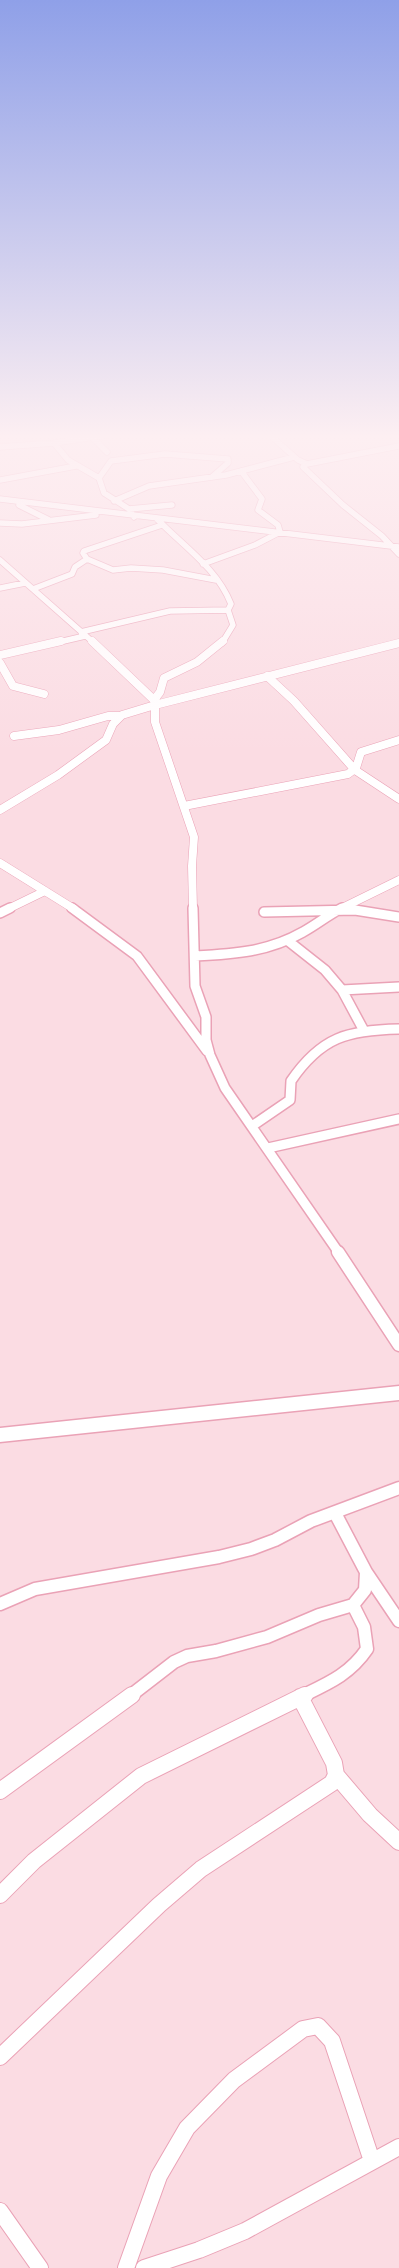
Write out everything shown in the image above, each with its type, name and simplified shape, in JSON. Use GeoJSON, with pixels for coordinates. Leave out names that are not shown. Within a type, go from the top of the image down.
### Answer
{"type":"FeatureCollection","features":[{"type":"Feature","properties":{"kind":"street"},"geometry":{"type":"LineString","coordinates":[[114,541],[84,551],[83,554],[87,559],[113,570],[131,568],[163,570],[216,580]]}},
{"type":"Feature","properties":{"kind":"street"},"geometry":{"type":"LineString","coordinates":[[178,541],[216,580],[230,601],[228,610],[232,625],[226,638],[212,651],[164,678],[154,703],[155,722],[184,806],[194,842],[192,866],[196,986],[206,1017],[206,1040],[210,1055],[225,1088],[314,1214],[399,1345]]}},
{"type":"Feature","properties":{"kind":"street"},"geometry":{"type":"LineString","coordinates":[[202,564],[262,541]]}},
{"type":"Feature","properties":{"kind":"street"},"geometry":{"type":"LineString","coordinates":[[349,541],[399,547]]}},
{"type":"Feature","properties":{"kind":"street"},"geometry":{"type":"LineString","coordinates":[[386,541],[399,554]]}},
{"type":"Feature","properties":{"kind":"street"},"geometry":{"type":"LineString","coordinates":[[33,589],[72,574],[75,567],[87,559]]}},
{"type":"Feature","properties":{"kind":"street"},"geometry":{"type":"LineString","coordinates":[[0,560],[106,653],[154,703]]}},
{"type":"Feature","properties":{"kind":"street"},"geometry":{"type":"LineString","coordinates":[[0,588],[25,583]]}},
{"type":"Feature","properties":{"kind":"street"},"geometry":{"type":"LineString","coordinates":[[0,655],[170,611],[228,610]]}},
{"type":"Feature","properties":{"kind":"street"},"geometry":{"type":"LineString","coordinates":[[0,810],[8,803],[40,787],[66,770],[106,740],[110,736],[112,723],[120,716],[154,703],[399,642]]}},
{"type":"Feature","properties":{"kind":"street"},"geometry":{"type":"LineString","coordinates":[[0,663],[13,686],[44,694]]}},
{"type":"Feature","properties":{"kind":"street"},"geometry":{"type":"LineString","coordinates":[[267,676],[294,701],[355,770],[399,799]]}},
{"type":"Feature","properties":{"kind":"street"},"geometry":{"type":"LineString","coordinates":[[14,736],[59,730],[108,716],[120,716]]}},
{"type":"Feature","properties":{"kind":"street"},"geometry":{"type":"LineString","coordinates":[[184,806],[348,774],[355,770],[361,752],[399,740]]}},
{"type":"Feature","properties":{"kind":"street"},"geometry":{"type":"LineString","coordinates":[[0,863],[64,902],[137,956],[210,1055]]}},
{"type":"Feature","properties":{"kind":"street"},"geometry":{"type":"LineString","coordinates":[[195,956],[242,954],[267,948],[287,940],[338,910],[399,880]]}},
{"type":"Feature","properties":{"kind":"street"},"geometry":{"type":"LineString","coordinates":[[0,914],[45,891]]}},
{"type":"Feature","properties":{"kind":"street"},"geometry":{"type":"LineString","coordinates":[[264,912],[338,910],[362,911],[399,917]]}},
{"type":"Feature","properties":{"kind":"street"},"geometry":{"type":"LineString","coordinates":[[287,940],[325,970],[342,990],[363,1029]]}},
{"type":"Feature","properties":{"kind":"street"},"geometry":{"type":"LineString","coordinates":[[342,990],[399,987]]}},
{"type":"Feature","properties":{"kind":"street"},"geometry":{"type":"LineString","coordinates":[[252,1126],[290,1100],[291,1081],[326,1042],[348,1032],[363,1029],[399,1030]]}},
{"type":"Feature","properties":{"kind":"street"},"geometry":{"type":"LineString","coordinates":[[268,1148],[399,1119]]}},
{"type":"Feature","properties":{"kind":"street"},"geometry":{"type":"LineString","coordinates":[[0,1435],[399,1394]]}},
{"type":"Feature","properties":{"kind":"street"},"geometry":{"type":"LineString","coordinates":[[0,1604],[35,1588],[219,1557],[251,1549],[276,1540],[311,1520],[335,1513],[399,1488]]}},
{"type":"Feature","properties":{"kind":"street"},"geometry":{"type":"LineString","coordinates":[[335,1513],[366,1572],[399,1621]]}},
{"type":"Feature","properties":{"kind":"street"},"geometry":{"type":"LineString","coordinates":[[0,1791],[105,1716],[174,1662],[187,1656],[216,1651],[267,1637],[319,1615],[353,1605],[365,1590],[366,1572]]}},
{"type":"Feature","properties":{"kind":"street"},"geometry":{"type":"LineString","coordinates":[[0,1895],[34,1861],[141,1776],[342,1676],[362,1658],[367,1649],[364,1627],[353,1605]]}},
{"type":"Feature","properties":{"kind":"street"},"geometry":{"type":"LineString","coordinates":[[300,1697],[334,1763],[336,1775],[370,1815],[399,1842]]}},
{"type":"Feature","properties":{"kind":"street"},"geometry":{"type":"LineString","coordinates":[[0,2058],[159,1904],[201,1869],[323,1790],[332,1783],[336,1775]]}},
{"type":"Feature","properties":{"kind":"street"},"geometry":{"type":"LineString","coordinates":[[126,2268],[159,2176],[187,2128],[234,2080],[303,2029],[318,2026],[332,2041],[372,2162]]}},
{"type":"Feature","properties":{"kind":"street"},"geometry":{"type":"LineString","coordinates":[[144,2268],[199,2250],[245,2232],[399,2147]]}},
{"type":"Feature","properties":{"kind":"street"},"geometry":{"type":"LineString","coordinates":[[0,2211],[40,2268]]}}]}
